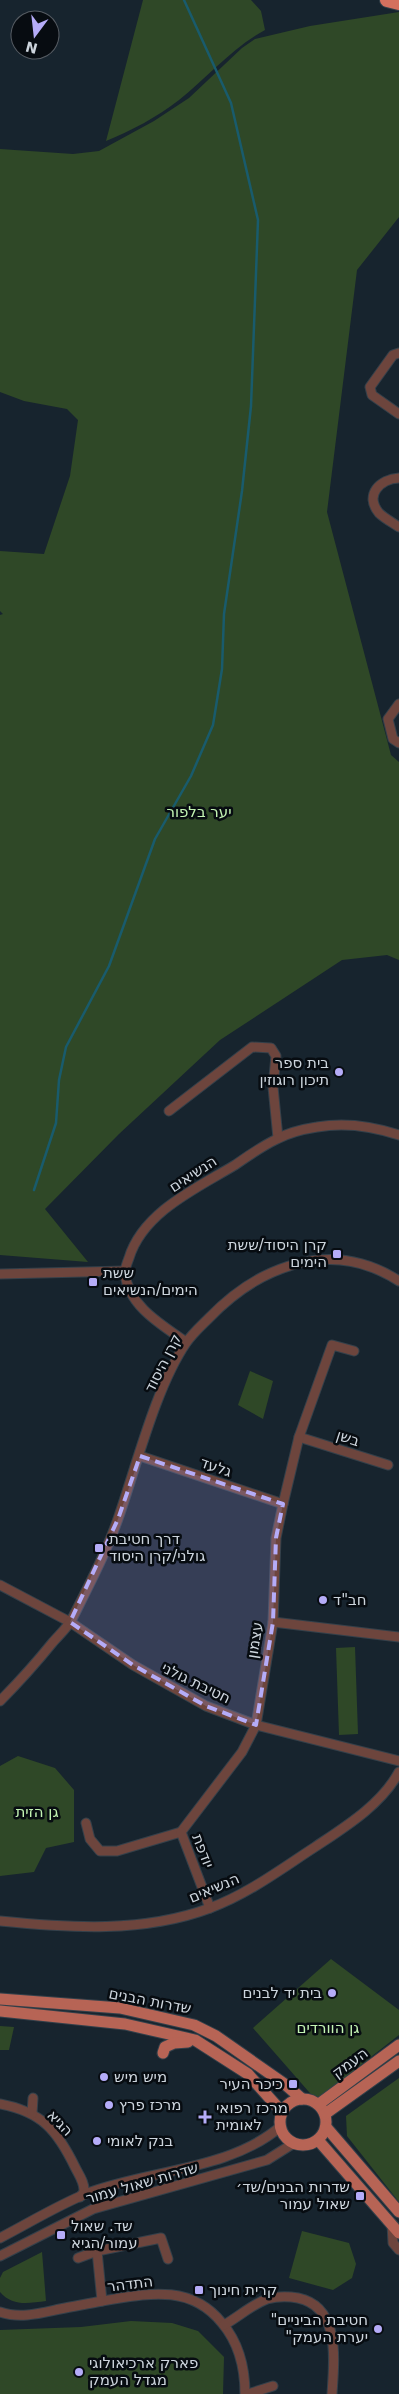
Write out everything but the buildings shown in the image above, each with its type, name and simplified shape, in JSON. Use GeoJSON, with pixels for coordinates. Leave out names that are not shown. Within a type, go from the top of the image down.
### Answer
{"type":"FeatureCollection","features":[{"type":"Feature","properties":{"kind":"highway"},"geometry":{"type":"LineString","coordinates":[[387,0],[399,3]]}},
{"type":"Feature","properties":{"kind":"main road","name":"שדרות הבנים"},"geometry":{"type":"LineString","coordinates":[[0,1999],[120,2008],[194,2025],[216,2036],[286,2084],[302,2099]]}},
{"type":"Feature","properties":{"kind":"main road","name":"שדרות הבנים"},"geometry":{"type":"LineString","coordinates":[[0,2011],[125,2024],[199,2042],[248,2074],[282,2112]]}},
{"type":"Feature","properties":{"kind":"main road"},"geometry":{"type":"LineString","coordinates":[[142,2028],[156,2036],[162,2045],[163,2053],[165,2046],[174,2043],[199,2042]]}},
{"type":"Feature","properties":{"kind":"main road","name":"העמק"},"geometry":{"type":"LineString","coordinates":[[322,2109],[394,2048]]}},
{"type":"Feature","properties":{"kind":"main road","name":"העמק"},"geometry":{"type":"LineString","coordinates":[[322,2109],[399,2061]]}},
{"type":"Feature","properties":{"kind":"main road"},"geometry":{"type":"LineString","coordinates":[[326,2127],[318,2140],[302,2145],[288,2138],[281,2126],[282,2112],[287,2105],[302,2099],[322,2109],[326,2127],[399,2212]]}},
{"type":"Feature","properties":{"kind":"main road"},"geometry":{"type":"LineString","coordinates":[[318,2140],[395,2229]]}},
{"type":"Feature","properties":{"kind":"street"},"geometry":{"type":"LineString","coordinates":[[399,353],[393,355],[370,387],[372,395],[399,414]]}},
{"type":"Feature","properties":{"kind":"street"},"geometry":{"type":"LineString","coordinates":[[399,478],[384,480],[378,484],[374,493],[373,503],[380,513],[399,527]]}},
{"type":"Feature","properties":{"kind":"street"},"geometry":{"type":"LineString","coordinates":[[399,704],[388,719],[393,739],[399,743]]}},
{"type":"Feature","properties":{"kind":"street"},"geometry":{"type":"LineString","coordinates":[[169,1111],[252,1047],[271,1048],[276,1056],[274,1087],[278,1138]]}},
{"type":"Feature","properties":{"kind":"street","name":"הנשיאים"},"geometry":{"type":"LineString","coordinates":[[125,1271],[130,1253],[140,1235],[157,1217],[179,1199],[278,1138],[315,1127],[345,1123],[399,1135]]}},
{"type":"Feature","properties":{"kind":"street","name":"קרן היסוד"},"geometry":{"type":"LineString","coordinates":[[0,1701],[29,1672],[70,1622],[118,1519],[167,1378],[186,1342],[219,1308],[243,1288],[268,1274],[300,1262],[351,1261],[383,1271],[399,1281]]}},
{"type":"Feature","properties":{"kind":"street"},"geometry":{"type":"LineString","coordinates":[[0,1274],[125,1271],[128,1286],[136,1300],[147,1313],[186,1342]]}},
{"type":"Feature","properties":{"kind":"street","name":"עצמון"},"geometry":{"type":"LineString","coordinates":[[181,1832],[242,1752],[256,1725],[272,1622],[276,1538],[298,1437],[332,1345],[354,1351]]}},
{"type":"Feature","properties":{"kind":"street","name":"בשן"},"geometry":{"type":"LineString","coordinates":[[298,1437],[388,1465]]}},
{"type":"Feature","properties":{"kind":"street","name":"גלעד"},"geometry":{"type":"LineString","coordinates":[[140,1456],[283,1504]]}},
{"type":"Feature","properties":{"kind":"street","name":"חטיבת גולני"},"geometry":{"type":"LineString","coordinates":[[0,1585],[70,1622],[133,1665],[206,1706],[256,1725],[399,1761]]}},
{"type":"Feature","properties":{"kind":"street"},"geometry":{"type":"LineString","coordinates":[[272,1622],[399,1637]]}},
{"type":"Feature","properties":{"kind":"street","name":"הנשיאים"},"geometry":{"type":"LineString","coordinates":[[0,1921],[44,1925],[108,1926],[163,1921],[210,1908],[259,1884],[345,1828],[376,1801],[393,1783],[399,1772]]}},
{"type":"Feature","properties":{"kind":"street"},"geometry":{"type":"LineString","coordinates":[[86,1823],[90,1839],[100,1851],[117,1851],[181,1832]]}},
{"type":"Feature","properties":{"kind":"street","name":"יודפת"},"geometry":{"type":"LineString","coordinates":[[181,1832],[210,1908]]}},
{"type":"Feature","properties":{"kind":"street"},"geometry":{"type":"LineString","coordinates":[[394,2048],[399,2061]]}},
{"type":"Feature","properties":{"kind":"street"},"geometry":{"type":"LineString","coordinates":[[32,2114],[33,2098]]}},
{"type":"Feature","properties":{"kind":"street","name":"הגיא"},"geometry":{"type":"LineString","coordinates":[[0,2104],[20,2108],[41,2120],[61,2139],[83,2182]]}},
{"type":"Feature","properties":{"kind":"street","name":"שדרות שאול עמור"},"geometry":{"type":"LineString","coordinates":[[0,2238],[80,2198],[103,2189],[230,2155],[265,2140],[281,2126]]}},
{"type":"Feature","properties":{"kind":"street","name":"שדרות שאול עמור"},"geometry":{"type":"LineString","coordinates":[[0,2256],[94,2209],[267,2160],[294,2142]]}},
{"type":"Feature","properties":{"kind":"street"},"geometry":{"type":"LineString","coordinates":[[83,2182],[91,2188],[103,2189]]}},
{"type":"Feature","properties":{"kind":"street"},"geometry":{"type":"LineString","coordinates":[[80,2198],[84,2192],[83,2182]]}},
{"type":"Feature","properties":{"kind":"street"},"geometry":{"type":"LineString","coordinates":[[395,2229],[393,2243],[399,2250]]}},
{"type":"Feature","properties":{"kind":"street"},"geometry":{"type":"LineString","coordinates":[[78,2258],[161,2238],[168,2260]]}},
{"type":"Feature","properties":{"kind":"street"},"geometry":{"type":"LineString","coordinates":[[97,2252],[102,2301]]}},
{"type":"Feature","properties":{"kind":"street","name":"התדהר"},"geometry":{"type":"LineString","coordinates":[[0,2312],[29,2315],[143,2294],[174,2295],[198,2301],[232,2334],[241,2357],[246,2394]]}},
{"type":"Feature","properties":{"kind":"street"},"geometry":{"type":"LineString","coordinates":[[224,2325],[265,2300],[278,2296],[303,2299],[316,2306],[329,2322],[333,2348],[332,2394]]}},
{"type":"Feature","properties":{"kind":"street","name":"התדהר"},"geometry":{"type":"LineString","coordinates":[[0,2307],[17,2314]]}},
{"type":"Feature","properties":{"kind":"street"},"geometry":{"type":"LineString","coordinates":[[246,2394],[274,2386]]}},
{"type":"Feature","properties":{"kind":"highlighted area"},"geometry":{"type":"Polygon","coordinates":[[[140,1456],[283,1504],[276,1538],[273,1622],[256,1725],[206,1706],[133,1665],[70,1622],[118,1519],[140,1456]]]}},
{"type":"Feature","properties":{"kind":"green space"},"geometry":{"type":"Polygon","coordinates":[[[143,0],[251,0],[261,11],[265,30],[242,45],[171,106],[144,123],[106,141],[143,0]]]}},
{"type":"Feature","properties":{"kind":"green space","name":"יער בלפור"},"geometry":{"type":"Polygon","coordinates":[[[399,12],[399,217],[357,270],[327,512],[391,755],[399,762],[399,960],[387,955],[342,960],[220,1040],[119,1134],[45,1209],[88,1262],[0,1255],[0,615],[3,614],[0,611],[0,551],[44,554],[70,476],[78,420],[67,409],[24,401],[0,392],[0,149],[73,154],[99,151],[154,121],[189,98],[242,48],[255,39],[310,26],[399,12]]]}},
{"type":"Feature","properties":{"kind":"green space"},"geometry":{"type":"Polygon","coordinates":[[[250,1371],[273,1381],[263,1419],[238,1405],[250,1371]]]}},
{"type":"Feature","properties":{"kind":"green space"},"geometry":{"type":"Polygon","coordinates":[[[355,1647],[358,1734],[339,1735],[336,1648],[355,1647]]]}},
{"type":"Feature","properties":{"kind":"green space","name":"גן הזית"},"geometry":{"type":"Polygon","coordinates":[[[18,1756],[55,1768],[74,1790],[74,1842],[46,1848],[34,1872],[0,1876],[0,1766],[18,1756]]]}},
{"type":"Feature","properties":{"kind":"green space","name":"גן הוורדים"},"geometry":{"type":"Polygon","coordinates":[[[331,1959],[399,2010],[399,2035],[316,2100],[253,2028],[331,1959]]]}},
{"type":"Feature","properties":{"kind":"green space"},"geometry":{"type":"Polygon","coordinates":[[[0,2026],[14,2027],[9,2050],[0,2050],[0,2026]]]}},
{"type":"Feature","properties":{"kind":"green space"},"geometry":{"type":"Polygon","coordinates":[[[399,2078],[399,2202],[347,2136],[346,2116],[399,2078]]]}},
{"type":"Feature","properties":{"kind":"green space"},"geometry":{"type":"Polygon","coordinates":[[[302,2231],[349,2243],[356,2264],[352,2278],[333,2290],[289,2278],[302,2231]]]}},
{"type":"Feature","properties":{"kind":"green space"},"geometry":{"type":"Polygon","coordinates":[[[42,2252],[46,2301],[22,2303],[5,2297],[0,2292],[0,2278],[3,2272],[42,2252]]]}},
{"type":"Feature","properties":{"kind":"green space"},"geometry":{"type":"Polygon","coordinates":[[[131,2321],[172,2323],[198,2331],[224,2357],[223,2394],[0,2394],[0,2330],[81,2327],[131,2321]]]}},
{"type":"Feature","properties":{"kind":"waterway"},"geometry":{"type":"LineString","coordinates":[[34,1190],[56,1123],[59,1080],[66,1047],[109,966],[155,839],[191,776],[213,725],[222,669],[224,614],[242,491],[251,406],[258,220],[231,103],[184,0]]}},
{"type":"Feature","properties":{"kind":"place","name":"בית ספר תיכון רוגוזין"},"geometry":{"type":"Point","coordinates":[339,1072]}},
{"type":"Feature","properties":{"kind":"place","name":"קרן היסוד/ששת הימים"},"geometry":{"type":"Point","coordinates":[337,1254]}},
{"type":"Feature","properties":{"kind":"place","name":"ששת הימים/הנשיאים"},"geometry":{"type":"Point","coordinates":[93,1282]}},
{"type":"Feature","properties":{"kind":"place","name":"דרך חטיבת גולני/קרן היסוד"},"geometry":{"type":"Point","coordinates":[99,1548]}},
{"type":"Feature","properties":{"kind":"place","name":"חב\"ד"},"geometry":{"type":"Point","coordinates":[323,1600]}},
{"type":"Feature","properties":{"kind":"place","name":"בית יד לבנים"},"geometry":{"type":"Point","coordinates":[332,1993]}},
{"type":"Feature","properties":{"kind":"place","name":"מיש מיש"},"geometry":{"type":"Point","coordinates":[104,2077]}},
{"type":"Feature","properties":{"kind":"place","name":"כיכר העיר"},"geometry":{"type":"Point","coordinates":[293,2084]}},
{"type":"Feature","properties":{"kind":"place","name":"מרכז פרץ"},"geometry":{"type":"Point","coordinates":[109,2105]}},
{"type":"Feature","properties":{"kind":"place","name":"מרכז רפואי לאומית"},"geometry":{"type":"Point","coordinates":[205,2117]}},
{"type":"Feature","properties":{"kind":"place","name":"בנק לאומי"},"geometry":{"type":"Point","coordinates":[97,2141]}},
{"type":"Feature","properties":{"kind":"place","name":"שדרות הבנים/שד׳ שאול עמור"},"geometry":{"type":"Point","coordinates":[360,2196]}},
{"type":"Feature","properties":{"kind":"place","name":"שד. שאול עמור/הגיא"},"geometry":{"type":"Point","coordinates":[61,2235]}},
{"type":"Feature","properties":{"kind":"place","name":"קרית חינוך"},"geometry":{"type":"Point","coordinates":[199,2290]}},
{"type":"Feature","properties":{"kind":"place","name":"\"חטיבת הביניים \"יערת העמק"},"geometry":{"type":"Point","coordinates":[378,2329]}},
{"type":"Feature","properties":{"kind":"place","name":"פארק ארכיאולוגי מגדל העמק"},"geometry":{"type":"Point","coordinates":[79,2372]}}]}
